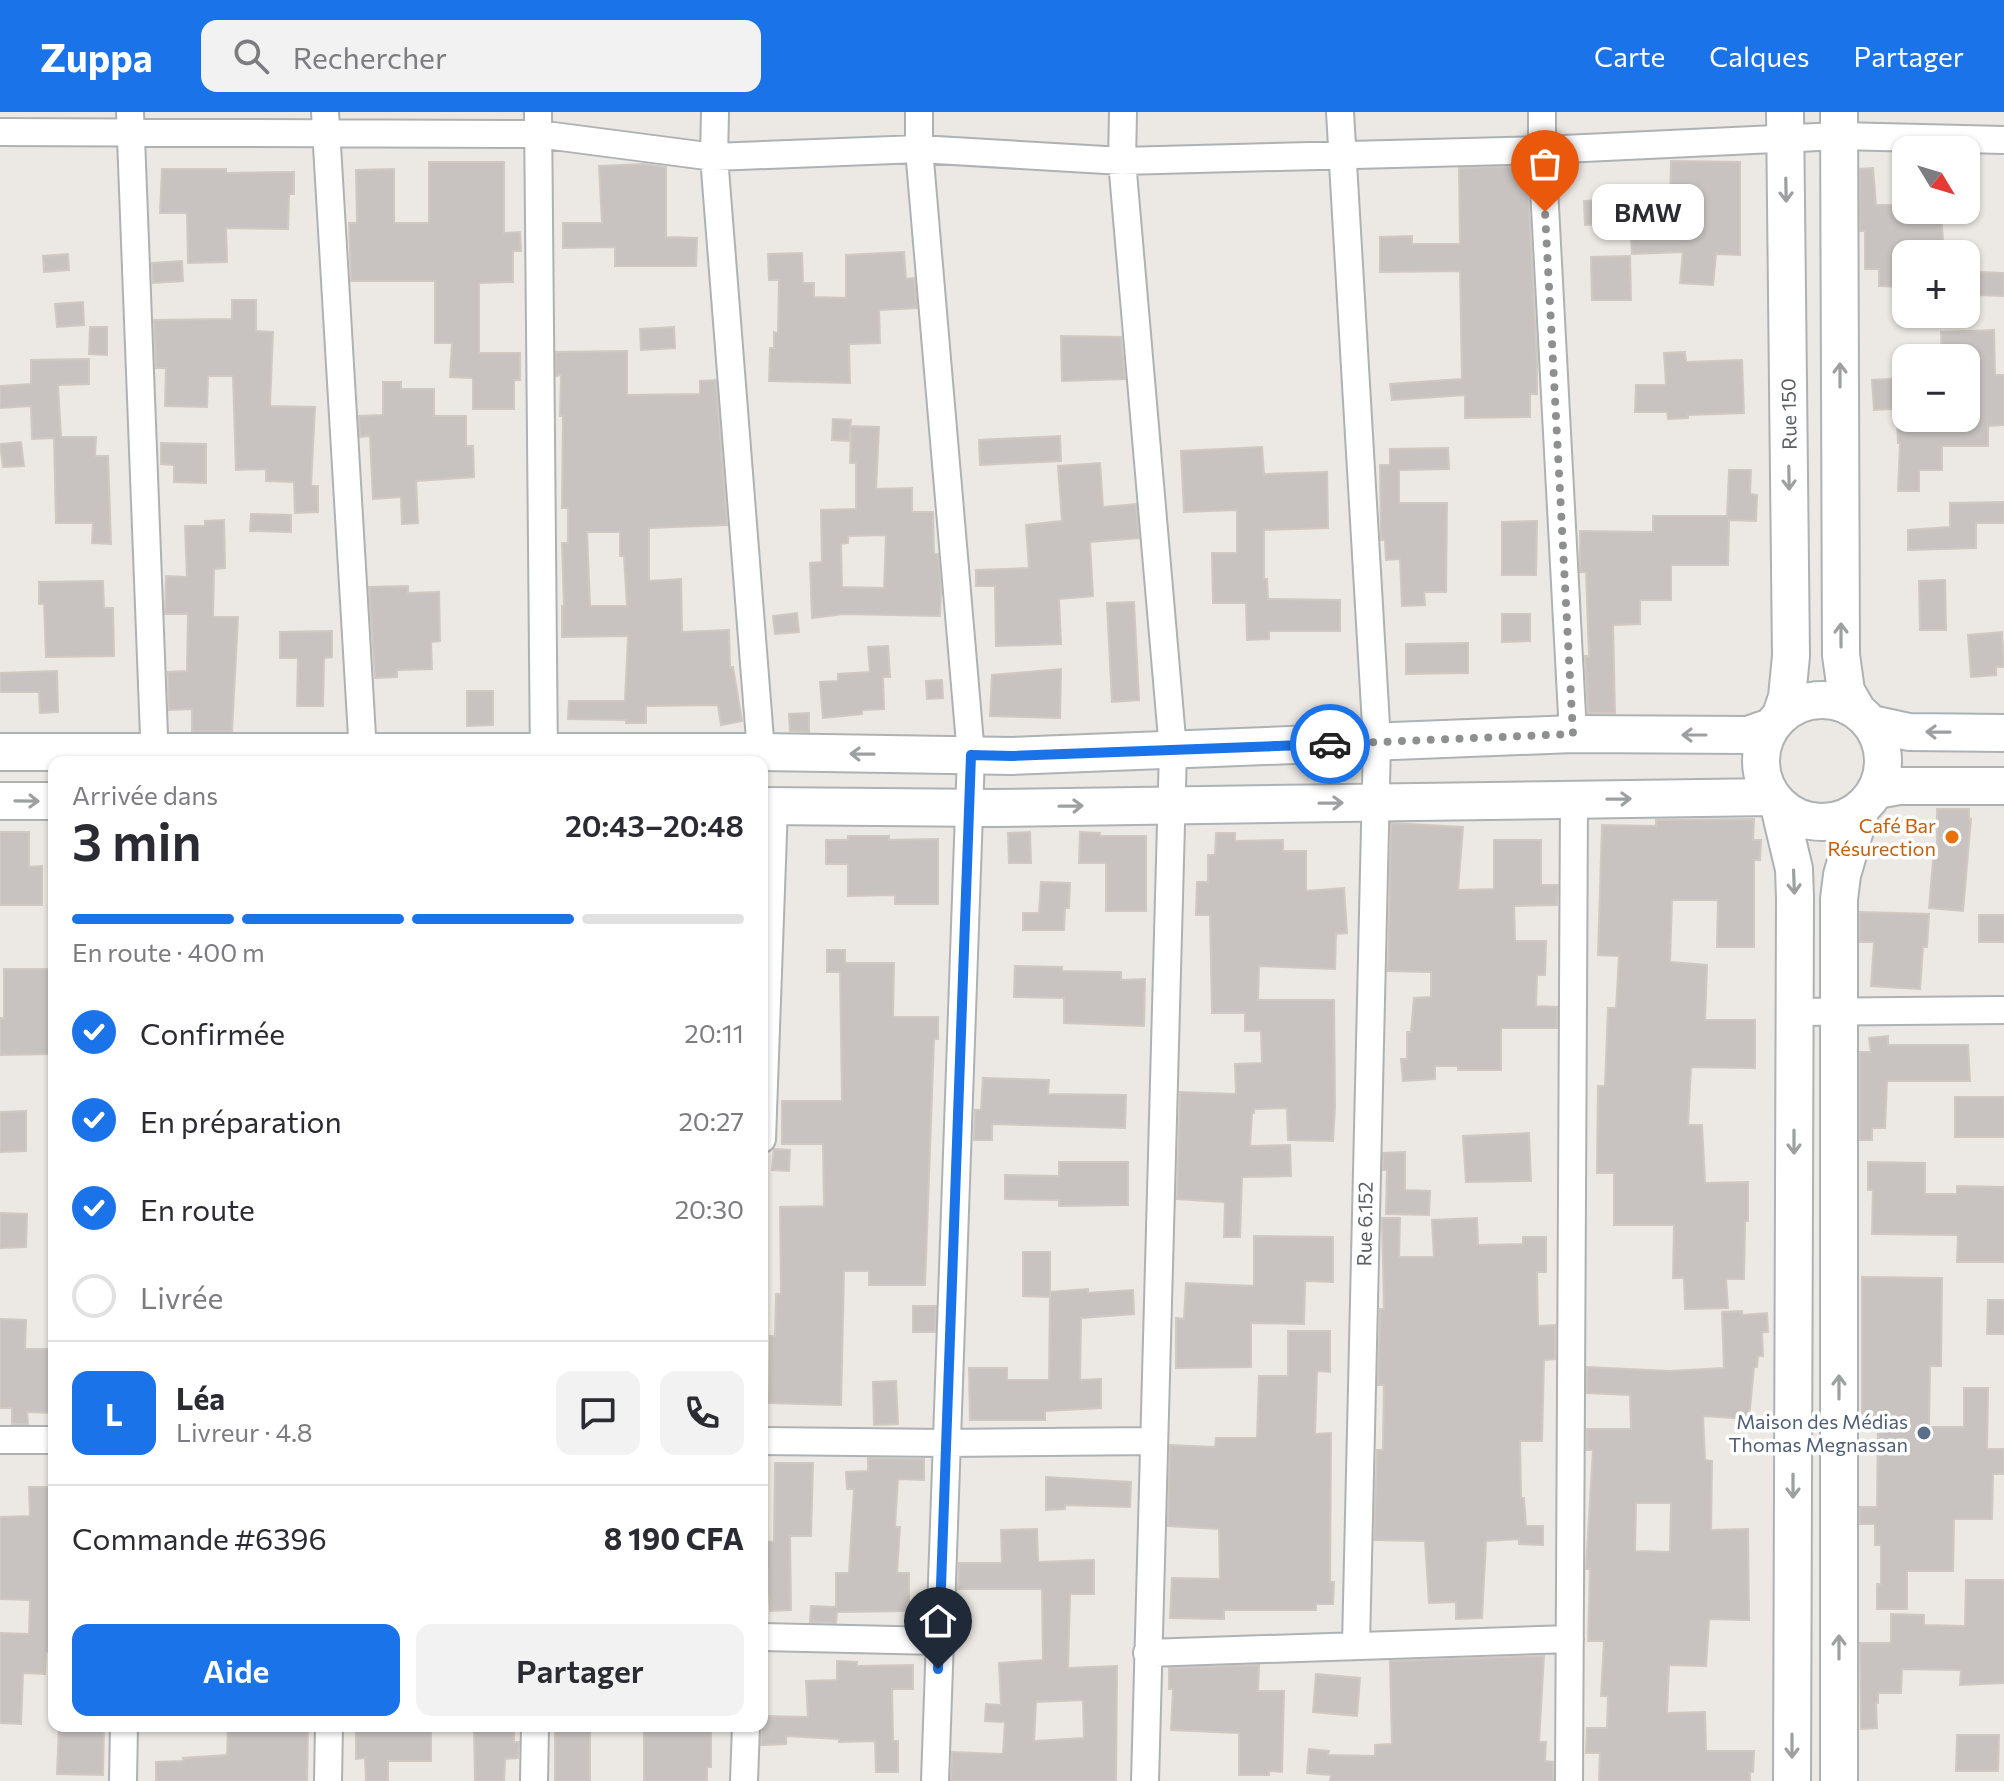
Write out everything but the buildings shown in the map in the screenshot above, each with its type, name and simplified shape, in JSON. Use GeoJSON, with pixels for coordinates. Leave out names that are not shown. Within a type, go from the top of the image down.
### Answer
{"type":"FeatureCollection","features":[{"type":"Feature","properties":{"kind":"main road"},"geometry":{"type":"LineString","coordinates":[[1839,124],[1841,655],[1846,691],[1880,740],[1884,756],[1883,773],[1869,799],[1841,887],[1839,1781]]}},
{"type":"Feature","properties":{"kind":"main road","name":"Rue 150"},"geometry":{"type":"LineString","coordinates":[[1776,721],[1787,697],[1791,656],[1785,126]]}},
{"type":"Feature","properties":{"kind":"main road"},"geometry":{"type":"LineString","coordinates":[[616,756],[761,752],[1012,756],[1573,734],[1748,735],[1776,721],[1794,706],[1810,700],[1827,699],[1843,702],[1865,717],[1909,732],[2004,733]]}},
{"type":"Feature","properties":{"kind":"main road"},"geometry":{"type":"LineString","coordinates":[[1776,721],[1763,744],[1760,762],[1763,780],[1776,801],[1794,869],[1792,1781]]}},
{"type":"Feature","properties":{"kind":"main road"},"geometry":{"type":"LineString","coordinates":[[0,752],[124,756]]}},
{"type":"Feature","properties":{"kind":"main road"},"geometry":{"type":"LineString","coordinates":[[207,756],[363,753],[472,756]]}},
{"type":"Feature","properties":{"kind":"main road"},"geometry":{"type":"LineString","coordinates":[[768,806],[1776,801],[1798,818],[1819,823],[1841,819],[1869,799],[1899,786],[2004,786]]}},
{"type":"Feature","properties":{"kind":"main road"},"geometry":{"type":"LineString","coordinates":[[0,801],[48,801]]}},
{"type":"Feature","properties":{"kind":"street"},"geometry":{"type":"LineString","coordinates":[[715,112],[714,157],[761,752]]}},
{"type":"Feature","properties":{"kind":"street"},"geometry":{"type":"LineString","coordinates":[[919,112],[919,149],[971,755],[935,1781]]}},
{"type":"Feature","properties":{"kind":"street"},"geometry":{"type":"LineString","coordinates":[[1123,112],[1122,161],[1173,750],[1145,1781]]}},
{"type":"Feature","properties":{"kind":"street","name":"Rue 6.152"},"geometry":{"type":"LineString","coordinates":[[1340,112],[1377,742],[1356,1645]]}},
{"type":"Feature","properties":{"kind":"street"},"geometry":{"type":"LineString","coordinates":[[1542,112],[1573,734]]}},
{"type":"Feature","properties":{"kind":"street"},"geometry":{"type":"LineString","coordinates":[[130,122],[155,756]]}},
{"type":"Feature","properties":{"kind":"street"},"geometry":{"type":"LineString","coordinates":[[0,132],[130,122],[538,123],[714,157],[919,149],[1122,161],[1542,150],[1785,126],[1839,124],[2004,140]]}},
{"type":"Feature","properties":{"kind":"street"},"geometry":{"type":"LineString","coordinates":[[325,122],[363,753]]}},
{"type":"Feature","properties":{"kind":"street"},"geometry":{"type":"LineString","coordinates":[[538,123],[544,756]]}},
{"type":"Feature","properties":{"kind":"street"},"geometry":{"type":"LineString","coordinates":[[1569,1781],[1574,800]]}},
{"type":"Feature","properties":{"kind":"street"},"geometry":{"type":"LineString","coordinates":[[1795,1012],[2004,1010]]}},
{"type":"Feature","properties":{"kind":"street"},"geometry":{"type":"LineString","coordinates":[[0,1440],[48,1440]]}},
{"type":"Feature","properties":{"kind":"street"},"geometry":{"type":"LineString","coordinates":[[768,1441],[1154,1441]]}},
{"type":"Feature","properties":{"kind":"street"},"geometry":{"type":"LineString","coordinates":[[768,1637],[938,1641]]}},
{"type":"Feature","properties":{"kind":"street"},"geometry":{"type":"LineString","coordinates":[[1147,1653],[1570,1639]]}},
{"type":"Feature","properties":{"kind":"street"},"geometry":{"type":"LineString","coordinates":[[123,1781],[124,1732]]}},
{"type":"Feature","properties":{"kind":"street"},"geometry":{"type":"LineString","coordinates":[[328,1781],[329,1732]]}},
{"type":"Feature","properties":{"kind":"street"},"geometry":{"type":"LineString","coordinates":[[534,1781],[535,1732]]}},
{"type":"Feature","properties":{"kind":"street"},"geometry":{"type":"LineString","coordinates":[[744,1781],[746,1732]]}},
{"type":"Feature","properties":{"kind":"way so far"},"geometry":{"type":"LineString","coordinates":[[1330,744],[1573,734],[1545,212]]}},
{"type":"Feature","properties":{"kind":"place","name":"BMW"},"geometry":{"type":"Point","coordinates":[1545,212]}},
{"type":"Feature","properties":{"kind":"place","name":"Café Bar Résurection"},"geometry":{"type":"Point","coordinates":[1952,837]}},
{"type":"Feature","properties":{"kind":"place","name":"Maison des Médias Thomas Megnassan"},"geometry":{"type":"Point","coordinates":[1924,1433]}},
{"type":"Feature","properties":{"kind":"route"},"geometry":{"type":"LineString","coordinates":[[938,1669],[971,755],[1330,744]]}}]}
